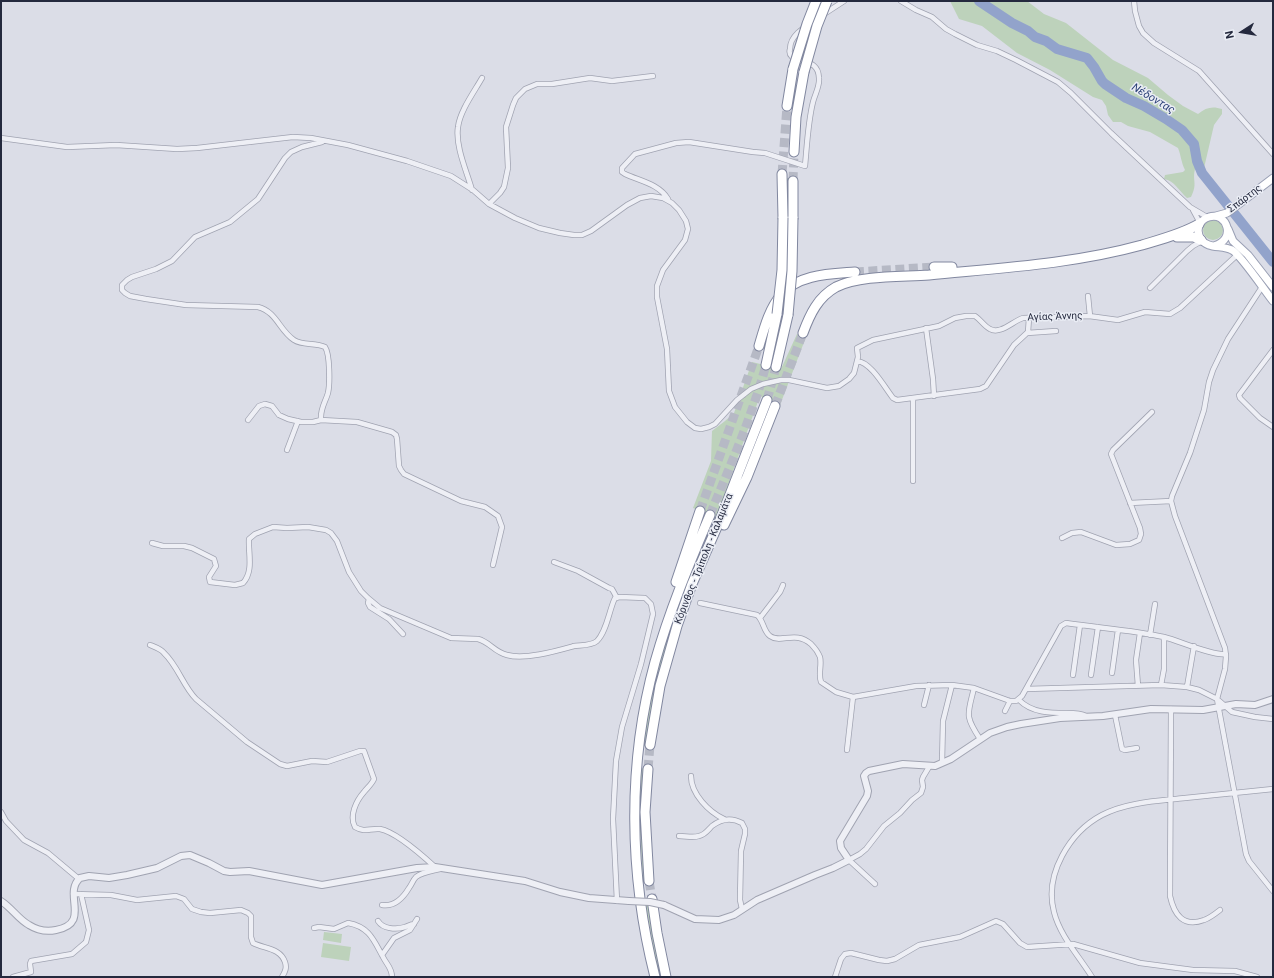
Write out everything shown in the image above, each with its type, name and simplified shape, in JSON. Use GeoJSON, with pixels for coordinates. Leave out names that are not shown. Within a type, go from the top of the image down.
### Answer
{"type":"FeatureCollection","features":[{"type":"Feature","properties":{"kind":"highway"},"geometry":{"type":"LineString","coordinates":[[787,106],[793,69],[816,1]]}},
{"type":"Feature","properties":{"kind":"highway"},"geometry":{"type":"LineString","coordinates":[[794,152],[796,117],[804,72],[817,26],[828,1]]}},
{"type":"Feature","properties":{"kind":"highway"},"geometry":{"type":"LineString","coordinates":[[766,365],[777,314],[782,270],[782,174]]}},
{"type":"Feature","properties":{"kind":"highway"},"geometry":{"type":"LineString","coordinates":[[776,368],[788,315],[792,271],[794,218],[793,181]]}},
{"type":"Feature","properties":{"kind":"highway"},"geometry":{"type":"LineString","coordinates":[[803,333],[809,317],[817,304],[826,294],[849,282],[862,279],[928,275],[1006,267],[1101,255],[1164,239],[1200,224]]}},
{"type":"Feature","properties":{"kind":"highway"},"geometry":{"type":"LineString","coordinates":[[1164,239],[1187,236],[1194,237],[1202,241]]}},
{"type":"Feature","properties":{"kind":"highway"},"geometry":{"type":"LineString","coordinates":[[934,267],[1006,267]]}},
{"type":"Feature","properties":{"kind":"highway"},"geometry":{"type":"LineString","coordinates":[[759,346],[771,312],[780,296],[786,290],[799,282],[813,277],[828,274],[855,272]]}},
{"type":"Feature","properties":{"kind":"highway","name":"Κόρινθος - Τρίπολη - Καλαμάτα"},"geometry":{"type":"LineString","coordinates":[[650,745],[660,686],[677,626],[692,584],[720,520],[767,400]]}},
{"type":"Feature","properties":{"kind":"highway"},"geometry":{"type":"LineString","coordinates":[[677,626],[705,562],[747,477],[775,406]]}},
{"type":"Feature","properties":{"kind":"highway"},"geometry":{"type":"LineString","coordinates":[[660,644],[675,585],[700,511]]}},
{"type":"Feature","properties":{"kind":"highway","name":"Κόρινθος - Τρίπολη - Καλαμάτα"},"geometry":{"type":"LineString","coordinates":[[655,977],[647,941],[636,856],[636,768],[651,677],[660,644],[682,580],[710,515]]}},
{"type":"Feature","properties":{"kind":"highway"},"geometry":{"type":"LineString","coordinates":[[648,769],[646,819],[649,881]]}},
{"type":"Feature","properties":{"kind":"highway"},"geometry":{"type":"LineString","coordinates":[[652,899],[666,977]]}},
{"type":"Feature","properties":{"kind":"main road","name":"Σπάρτης"},"geometry":{"type":"LineString","coordinates":[[1216,216],[1227,221],[1240,206],[1273,178]]}},
{"type":"Feature","properties":{"kind":"main road","name":"Σπάρτης"},"geometry":{"type":"LineString","coordinates":[[1240,206],[1273,184]]}},
{"type":"Feature","properties":{"kind":"main road"},"geometry":{"type":"LineString","coordinates":[[1273,287],[1248,255],[1233,241],[1227,221],[1216,216],[1207,217],[1200,224],[1198,232],[1202,241],[1208,245],[1232,250],[1237,254],[1273,301]]}},
{"type":"Feature","properties":{"kind":"main road"},"geometry":{"type":"LineString","coordinates":[[1214,246],[1225,239],[1227,221]]}},
{"type":"Feature","properties":{"kind":"street"},"geometry":{"type":"LineString","coordinates":[[669,200],[656,186],[622,172],[622,168],[630,158],[635,154],[676,143],[689,142],[765,153],[805,166],[813,102],[819,78],[816,69],[811,63],[792,58],[790,54],[790,45],[795,36],[801,30],[844,1]]}},
{"type":"Feature","properties":{"kind":"street"},"geometry":{"type":"LineString","coordinates":[[901,1],[932,17],[946,29],[978,46],[997,51],[1058,82],[1190,207],[1207,217]]}},
{"type":"Feature","properties":{"kind":"street"},"geometry":{"type":"LineString","coordinates":[[1134,1],[1134,11],[1143,33],[1154,42],[1199,70],[1273,154]]}},
{"type":"Feature","properties":{"kind":"street"},"geometry":{"type":"LineString","coordinates":[[489,204],[504,187],[508,168],[506,126],[516,98],[525,89],[537,84],[552,84],[590,78],[612,81],[653,76]]}},
{"type":"Feature","properties":{"kind":"street"},"geometry":{"type":"LineString","coordinates":[[473,190],[459,148],[457,128],[460,119],[482,78]]}},
{"type":"Feature","properties":{"kind":"street"},"geometry":{"type":"LineString","coordinates":[[1,138],[67,147],[116,145],[177,149],[197,148],[293,136],[311,138],[348,145],[407,160],[451,176],[473,190],[489,204],[515,218],[539,228],[560,233],[578,235],[591,231],[627,205],[640,198],[659,196],[669,200]]}},
{"type":"Feature","properties":{"kind":"street"},"geometry":{"type":"LineString","coordinates":[[321,420],[320,414],[329,385],[328,358],[327,349],[325,347],[294,339],[271,313],[265,309],[245,306],[226,307],[186,305],[146,300],[130,296],[125,293],[122,290],[122,285],[132,277],[156,269],[172,261],[195,237],[230,222],[258,199],[285,158],[291,152],[302,147],[324,141]]}},
{"type":"Feature","properties":{"kind":"street","name":"Αγίας Άννης"},"geometry":{"type":"LineString","coordinates":[[669,200],[682,214],[688,229],[685,240],[663,270],[657,286],[657,297],[667,349],[669,391],[675,407],[695,428],[705,428],[717,423],[728,409],[746,393],[763,384],[789,380],[831,388],[842,384],[854,373],[858,348],[866,343],[939,326],[955,318],[970,316],[976,317],[992,331],[996,331],[1005,328],[1018,320],[1029,318],[1090,316],[1118,320],[1145,312],[1172,314],[1237,254]]}},
{"type":"Feature","properties":{"kind":"street"},"geometry":{"type":"LineString","coordinates":[[1190,207],[1200,224]]}},
{"type":"Feature","properties":{"kind":"street"},"geometry":{"type":"LineString","coordinates":[[1150,288],[1193,246],[1202,241]]}},
{"type":"Feature","properties":{"kind":"street"},"geometry":{"type":"LineString","coordinates":[[1218,699],[1224,674],[1226,654],[1224,645],[1178,524],[1171,501],[1190,453],[1204,410],[1213,370],[1228,339],[1262,287]]}},
{"type":"Feature","properties":{"kind":"street"},"geometry":{"type":"LineString","coordinates":[[1088,296],[1090,316]]}},
{"type":"Feature","properties":{"kind":"street"},"geometry":{"type":"LineString","coordinates":[[857,361],[868,366],[896,400],[934,396],[985,387],[1014,345],[1027,333],[1029,329],[1029,318]]}},
{"type":"Feature","properties":{"kind":"street"},"geometry":{"type":"LineString","coordinates":[[926,328],[934,396]]}},
{"type":"Feature","properties":{"kind":"street"},"geometry":{"type":"LineString","coordinates":[[1027,333],[1056,331]]}},
{"type":"Feature","properties":{"kind":"street"},"geometry":{"type":"LineString","coordinates":[[1273,350],[1239,395],[1240,398],[1260,418],[1273,427]]}},
{"type":"Feature","properties":{"kind":"street"},"geometry":{"type":"LineString","coordinates":[[913,399],[913,481]]}},
{"type":"Feature","properties":{"kind":"street"},"geometry":{"type":"LineString","coordinates":[[248,420],[259,406],[269,404],[279,414],[288,419],[313,422],[321,420],[357,422],[392,432],[396,435],[399,466],[400,470],[404,474],[461,501],[485,507],[493,511],[498,516],[502,527],[493,565]]}},
{"type":"Feature","properties":{"kind":"street"},"geometry":{"type":"LineString","coordinates":[[1062,538],[1081,532],[1114,545],[1136,542],[1140,538],[1141,531],[1111,456],[1111,452],[1152,412]]}},
{"type":"Feature","properties":{"kind":"street"},"geometry":{"type":"LineString","coordinates":[[287,450],[298,421]]}},
{"type":"Feature","properties":{"kind":"street"},"geometry":{"type":"LineString","coordinates":[[1130,502],[1171,501]]}},
{"type":"Feature","properties":{"kind":"street"},"geometry":{"type":"LineString","coordinates":[[152,543],[163,546],[188,547],[210,557],[216,562],[216,566],[209,577],[210,582],[235,584],[243,583],[247,576],[250,563],[249,539],[255,534],[273,527],[308,527],[326,530],[335,536],[349,572],[361,591],[382,609],[448,637],[455,639],[480,639],[486,642],[497,652],[516,656],[560,650],[595,642],[599,638],[614,601],[617,598]]}},
{"type":"Feature","properties":{"kind":"street"},"geometry":{"type":"LineString","coordinates":[[554,562],[578,571],[612,589],[617,598]]}},
{"type":"Feature","properties":{"kind":"street"},"geometry":{"type":"LineString","coordinates":[[760,618],[780,592],[783,585]]}},
{"type":"Feature","properties":{"kind":"street"},"geometry":{"type":"LineString","coordinates":[[617,598],[645,598],[651,604],[653,614],[641,664],[622,727],[616,761],[613,819],[617,901]]}},
{"type":"Feature","properties":{"kind":"street"},"geometry":{"type":"LineString","coordinates":[[369,599],[369,605],[371,608],[388,618],[403,634]]}},
{"type":"Feature","properties":{"kind":"street"},"geometry":{"type":"LineString","coordinates":[[700,603],[752,614],[760,618],[769,636],[774,638],[798,637],[808,642],[815,648],[821,661],[819,677],[821,682],[836,692],[853,697],[916,686],[952,685],[974,688],[1010,701],[1019,700],[1027,706],[1044,712],[1080,713],[1088,717]]}},
{"type":"Feature","properties":{"kind":"street"},"geometry":{"type":"LineString","coordinates":[[1150,635],[1155,604]]}},
{"type":"Feature","properties":{"kind":"street"},"geometry":{"type":"LineString","coordinates":[[1019,700],[1061,626],[1066,623],[1140,633],[1194,646],[1217,654],[1226,654]]}},
{"type":"Feature","properties":{"kind":"street"},"geometry":{"type":"LineString","coordinates":[[1073,675],[1080,625]]}},
{"type":"Feature","properties":{"kind":"street"},"geometry":{"type":"LineString","coordinates":[[1091,675],[1098,628]]}},
{"type":"Feature","properties":{"kind":"street"},"geometry":{"type":"LineString","coordinates":[[1112,673],[1118,630]]}},
{"type":"Feature","properties":{"kind":"street"},"geometry":{"type":"LineString","coordinates":[[1138,686],[1136,660],[1140,633]]}},
{"type":"Feature","properties":{"kind":"street"},"geometry":{"type":"LineString","coordinates":[[1162,685],[1164,669],[1164,638]]}},
{"type":"Feature","properties":{"kind":"street"},"geometry":{"type":"LineString","coordinates":[[150,645],[160,650],[168,657],[190,693],[196,699],[247,742],[280,764],[287,766],[312,761],[327,762],[360,751],[364,752],[374,779],[354,808],[352,822],[355,827],[366,831],[380,829],[393,834],[435,867]]}},
{"type":"Feature","properties":{"kind":"street"},"geometry":{"type":"LineString","coordinates":[[1187,687],[1194,646]]}},
{"type":"Feature","properties":{"kind":"street"},"geometry":{"type":"LineString","coordinates":[[924,705],[929,685]]}},
{"type":"Feature","properties":{"kind":"street"},"geometry":{"type":"LineString","coordinates":[[942,763],[943,721],[952,685]]}},
{"type":"Feature","properties":{"kind":"street"},"geometry":{"type":"LineString","coordinates":[[1026,689],[1162,685],[1187,687],[1199,690],[1218,699],[1222,707],[1235,793],[1247,858],[1273,891]]}},
{"type":"Feature","properties":{"kind":"street"},"geometry":{"type":"LineString","coordinates":[[974,688],[968,717],[980,739]]}},
{"type":"Feature","properties":{"kind":"street"},"geometry":{"type":"LineString","coordinates":[[847,750],[853,697]]}},
{"type":"Feature","properties":{"kind":"street"},"geometry":{"type":"LineString","coordinates":[[875,884],[849,860],[841,848],[840,841],[868,792],[864,780],[865,774],[869,771],[903,764],[929,767],[935,766],[957,755],[993,732],[1012,726],[1053,719],[1115,715],[1145,710],[1203,710],[1236,704],[1255,705],[1273,699]]}},
{"type":"Feature","properties":{"kind":"street"},"geometry":{"type":"LineString","coordinates":[[1005,711],[1009,706],[1010,701]]}},
{"type":"Feature","properties":{"kind":"street"},"geometry":{"type":"LineString","coordinates":[[1222,707],[1232,712],[1255,718],[1273,719]]}},
{"type":"Feature","properties":{"kind":"street"},"geometry":{"type":"LineString","coordinates":[[1171,709],[1170,896],[1172,908],[1180,918],[1190,922],[1206,920],[1220,910]]}},
{"type":"Feature","properties":{"kind":"street"},"geometry":{"type":"LineString","coordinates":[[1115,715],[1122,749],[1137,748]]}},
{"type":"Feature","properties":{"kind":"street"},"geometry":{"type":"LineString","coordinates":[[1,901],[29,925],[41,930],[53,930],[67,927],[74,918],[74,884],[79,879],[84,876],[117,877],[147,871],[185,855],[195,857],[224,871],[256,872],[322,885],[417,868],[435,867],[514,879],[573,895],[617,901],[650,902],[664,905],[686,916],[703,920],[719,920],[734,915],[757,900],[833,868],[866,849],[884,826],[921,793],[923,788],[922,780],[929,767]]}},
{"type":"Feature","properties":{"kind":"street"},"geometry":{"type":"LineString","coordinates":[[691,776],[693,786],[703,802],[713,813],[724,819],[742,823],[745,829],[741,852],[740,900],[742,909]]}},
{"type":"Feature","properties":{"kind":"street"},"geometry":{"type":"LineString","coordinates":[[1092,977],[1070,944],[1055,917],[1052,899],[1052,884],[1055,871],[1064,852],[1083,829],[1107,813],[1127,806],[1273,789]]}},
{"type":"Feature","properties":{"kind":"street"},"geometry":{"type":"LineString","coordinates":[[1,812],[6,821],[24,840],[48,853],[79,879]]}},
{"type":"Feature","properties":{"kind":"street"},"geometry":{"type":"LineString","coordinates":[[680,836],[699,836],[724,819]]}},
{"type":"Feature","properties":{"kind":"street"},"geometry":{"type":"LineString","coordinates":[[382,905],[390,905],[399,900],[407,891],[414,878],[418,875],[442,868]]}},
{"type":"Feature","properties":{"kind":"street"},"geometry":{"type":"LineString","coordinates":[[73,894],[111,895],[137,900],[176,896],[184,899],[192,909],[201,912],[246,911],[251,916],[251,937],[254,943],[279,952],[284,958],[286,966],[282,977]]}},
{"type":"Feature","properties":{"kind":"street"},"geometry":{"type":"LineString","coordinates":[[13,977],[30,972],[31,961],[72,954],[86,942],[89,930],[81,894]]}},
{"type":"Feature","properties":{"kind":"street"},"geometry":{"type":"LineString","coordinates":[[382,955],[394,938],[406,933],[417,919]]}},
{"type":"Feature","properties":{"kind":"street"},"geometry":{"type":"LineString","coordinates":[[378,921],[382,926],[390,928],[404,927],[414,924]]}},
{"type":"Feature","properties":{"kind":"street"},"geometry":{"type":"LineString","coordinates":[[835,977],[841,959],[845,954],[851,953],[887,961],[895,959],[919,945],[960,937],[996,921],[1003,924],[1025,947],[1070,944],[1087,947],[1124,959],[1152,965],[1200,970],[1235,971],[1257,977]]}},
{"type":"Feature","properties":{"kind":"street"},"geometry":{"type":"LineString","coordinates":[[314,928],[319,927],[334,929],[348,923],[368,933],[375,941],[391,968],[392,977]]}},
{"type":"Feature","properties":{"kind":"street"},"geometry":{"type":"LineString","coordinates":[[380,949],[387,947]]}},
{"type":"Feature","properties":{"kind":"green space"},"geometry":{"type":"Polygon","coordinates":[[[950,1],[1027,1],[1044,14],[1066,23],[1113,60],[1148,78],[1183,106],[1198,114],[1210,108],[1222,109],[1222,114],[1214,125],[1204,168],[1195,169],[1195,185],[1191,197],[1187,198],[1174,184],[1164,179],[1165,175],[1183,172],[1185,170],[1178,148],[1150,132],[1128,126],[1121,122],[1113,122],[1108,115],[1106,106],[1102,100],[1093,97],[1050,70],[1017,53],[982,26],[959,19],[950,1]]]}},
{"type":"Feature","properties":{"kind":"green space"},"geometry":{"type":"Polygon","coordinates":[[[786,178],[789,178],[789,270],[783,320],[773,366],[770,365],[780,320],[786,178]]]}},
{"type":"Feature","properties":{"kind":"green space"},"geometry":{"type":"Polygon","coordinates":[[[1213,220],[1220,223],[1223,230],[1220,237],[1213,240],[1206,237],[1203,230],[1206,223],[1213,220]]]}},
{"type":"Feature","properties":{"kind":"green space"},"geometry":{"type":"Polygon","coordinates":[[[797,334],[806,337],[780,405],[760,396],[716,518],[681,604],[667,645],[656,685],[646,746],[643,746],[649,705],[658,665],[683,590],[714,517],[693,508],[711,461],[712,431],[734,413],[752,362],[781,369],[797,334]]]}},
{"type":"Feature","properties":{"kind":"green space"},"geometry":{"type":"Polygon","coordinates":[[[641,768],[644,769],[642,812],[645,882],[643,882],[639,813],[641,768]]]}},
{"type":"Feature","properties":{"kind":"green space"},"geometry":{"type":"Polygon","coordinates":[[[645,900],[648,900],[662,977],[659,977],[657,969],[645,900]]]}},
{"type":"Feature","properties":{"kind":"green space"},"geometry":{"type":"Polygon","coordinates":[[[324,932],[342,934],[341,943],[323,940],[324,932]]]}},
{"type":"Feature","properties":{"kind":"green space"},"geometry":{"type":"Polygon","coordinates":[[[323,943],[351,947],[349,961],[321,957],[323,943]]]}},
{"type":"Feature","properties":{"kind":"waterway","name":"Νέδoντας"},"geometry":{"type":"LineString","coordinates":[[979,1],[1012,23],[1028,31],[1035,37],[1046,41],[1057,49],[1087,58],[1105,84],[1126,98],[1144,106],[1182,130],[1194,144],[1197,161],[1202,173],[1273,262]]}},
{"type":"Feature","properties":{"kind":"tunnel"},"geometry":{"type":"LineString","coordinates":[[782,174],[787,106]]}},
{"type":"Feature","properties":{"kind":"tunnel"},"geometry":{"type":"LineString","coordinates":[[793,181],[794,152]]}},
{"type":"Feature","properties":{"kind":"tunnel"},"geometry":{"type":"LineString","coordinates":[[855,272],[934,267]]}},
{"type":"Feature","properties":{"kind":"tunnel"},"geometry":{"type":"LineString","coordinates":[[775,406],[803,333]]}},
{"type":"Feature","properties":{"kind":"tunnel"},"geometry":{"type":"LineString","coordinates":[[700,511],[759,346]]}},
{"type":"Feature","properties":{"kind":"tunnel"},"geometry":{"type":"LineString","coordinates":[[710,515],[733,460],[766,365]]}},
{"type":"Feature","properties":{"kind":"tunnel"},"geometry":{"type":"LineString","coordinates":[[767,400],[776,367]]}},
{"type":"Feature","properties":{"kind":"tunnel"},"geometry":{"type":"LineString","coordinates":[[648,769],[650,745]]}},
{"type":"Feature","properties":{"kind":"tunnel"},"geometry":{"type":"LineString","coordinates":[[649,881],[652,899]]}}]}
